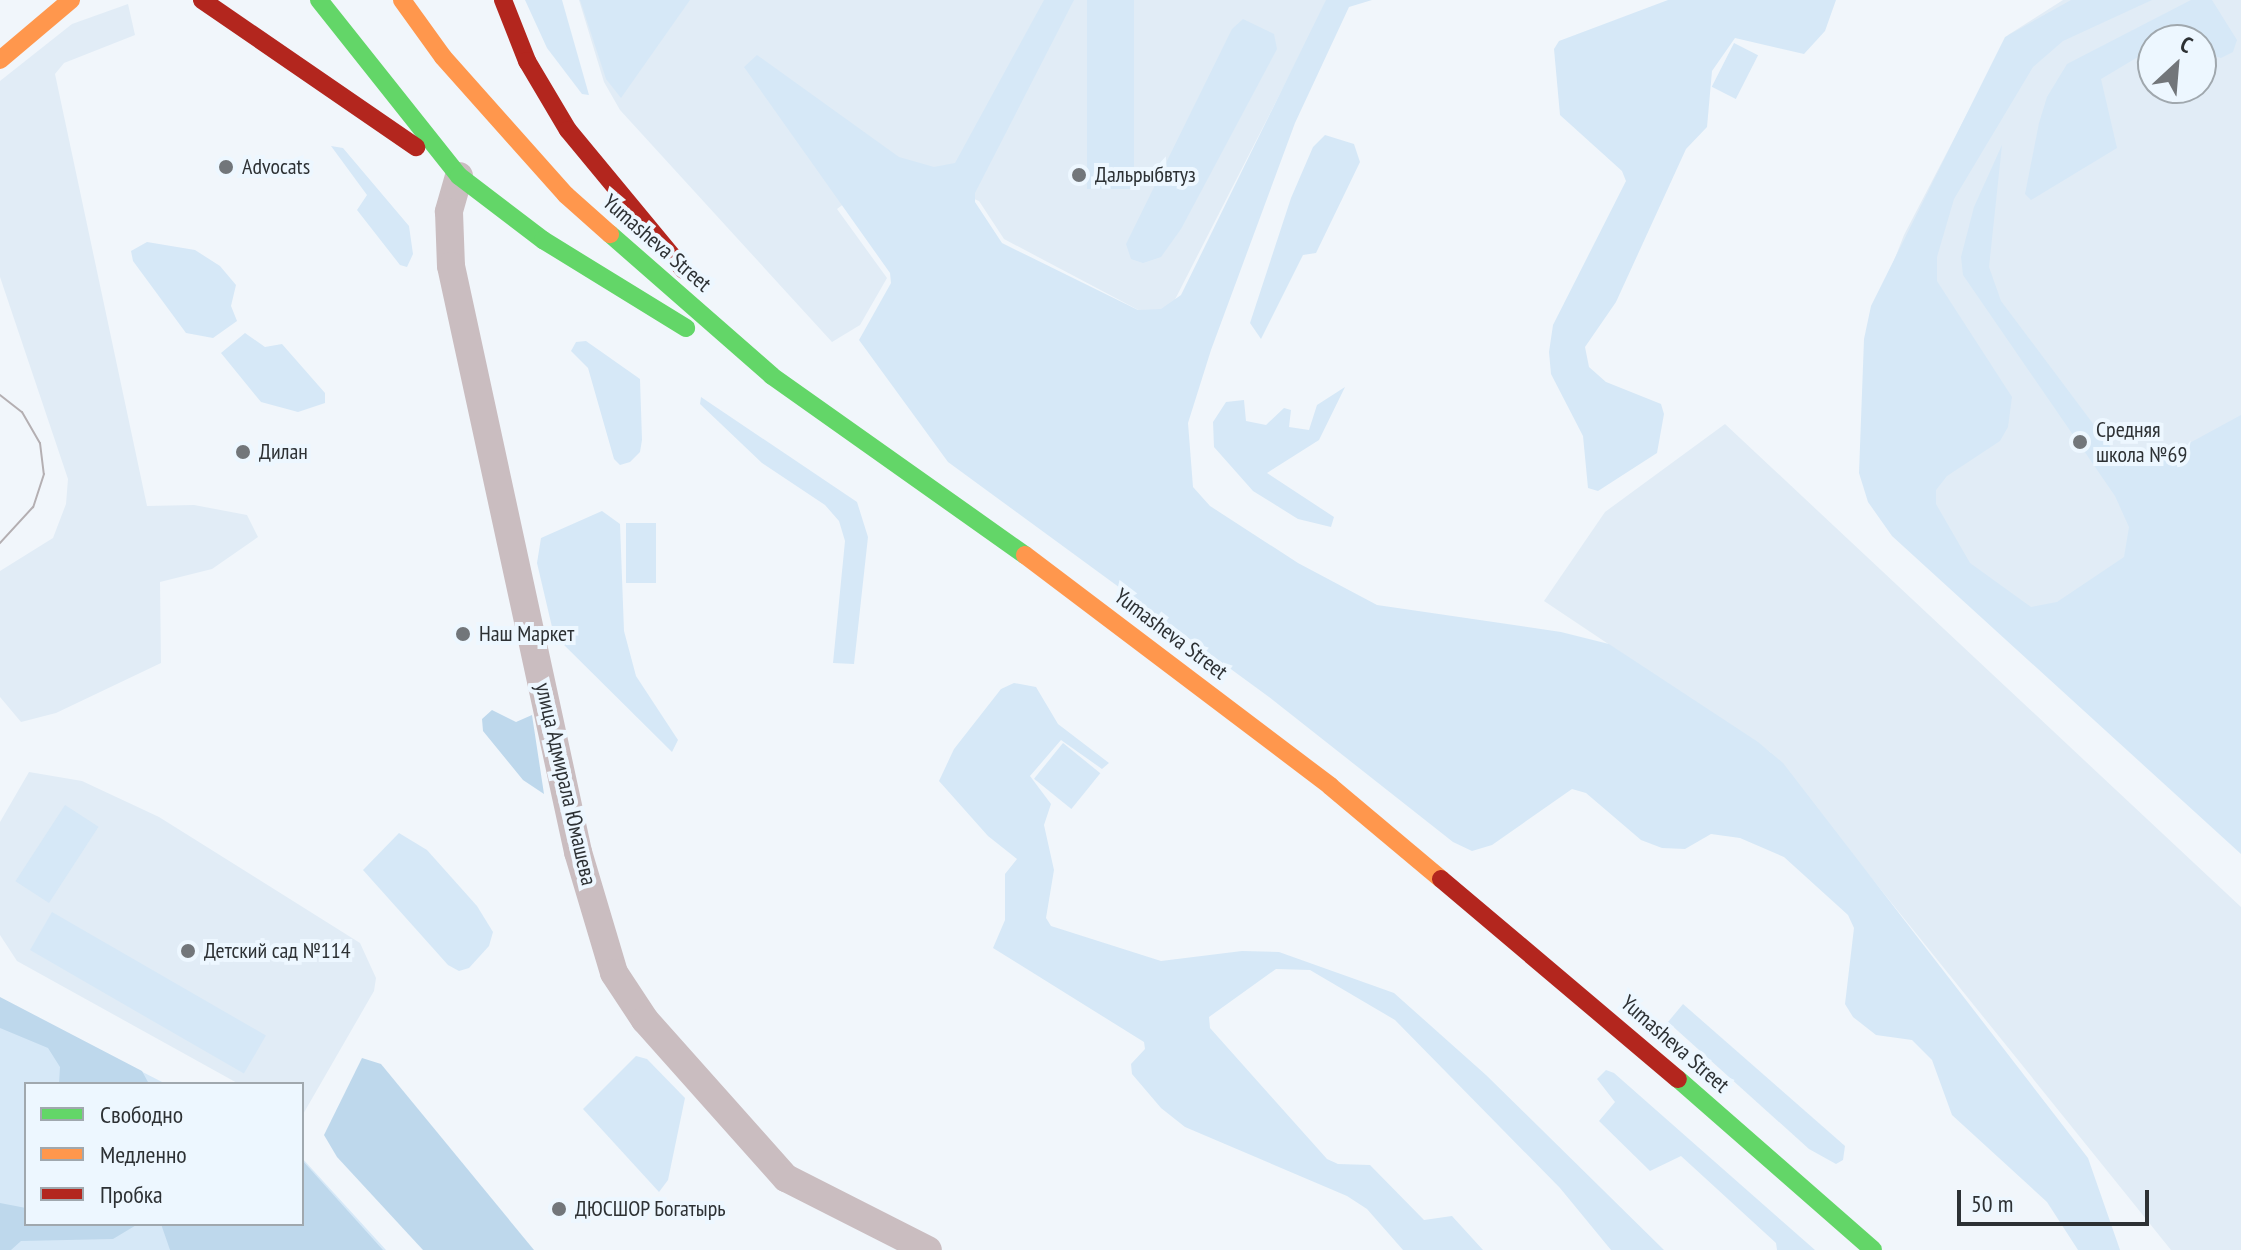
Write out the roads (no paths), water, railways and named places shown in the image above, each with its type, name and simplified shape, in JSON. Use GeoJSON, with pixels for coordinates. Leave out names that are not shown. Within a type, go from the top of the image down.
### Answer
{"type":"FeatureCollection","features":[{"type":"Feature","properties":{"kind":"main road"},"geometry":{"type":"LineString","coordinates":[[0,60],[71,0]]}},
{"type":"Feature","properties":{"kind":"main road"},"geometry":{"type":"LineString","coordinates":[[319,0],[459,176],[536,221],[559,209]]}},
{"type":"Feature","properties":{"kind":"main road","name":"Yumasheva Street"},"geometry":{"type":"LineString","coordinates":[[402,0],[559,209],[772,376],[1053,575],[1330,786],[1616,1025],[1873,1250]]}},
{"type":"Feature","properties":{"kind":"main road"},"geometry":{"type":"LineString","coordinates":[[503,0],[527,61],[568,130],[772,376]]}},
{"type":"Feature","properties":{"kind":"main road"},"geometry":{"type":"LineString","coordinates":[[213,3],[459,176],[543,240],[772,376]]}},
{"type":"Feature","properties":{"kind":"main road"},"geometry":{"type":"LineString","coordinates":[[500,49],[513,24]]}},
{"type":"Feature","properties":{"kind":"main road"},"geometry":{"type":"LineString","coordinates":[[443,57],[479,63]]}},
{"type":"Feature","properties":{"kind":"street","name":"улица Адмирала Юмашева"},"geometry":{"type":"LineString","coordinates":[[459,176],[449,212],[451,266],[578,852],[614,973],[623,993],[654,1032],[786,1178],[928,1250]]}},
{"type":"Feature","properties":{"kind":"tram line"},"geometry":{"type":"LineString","coordinates":[[0,395],[22,412],[40,443],[44,474],[33,507],[0,543]]}},
{"type":"Feature","properties":{"kind":"place","name":"Advocats"},"geometry":{"type":"Point","coordinates":[226,167]}},
{"type":"Feature","properties":{"kind":"place","name":"Дальрыбвтуз"},"geometry":{"type":"Point","coordinates":[1079,175]}},
{"type":"Feature","properties":{"kind":"place","name":"Средняя школа №69"},"geometry":{"type":"Point","coordinates":[2080,442]}},
{"type":"Feature","properties":{"kind":"place","name":"Дилан"},"geometry":{"type":"Point","coordinates":[243,452]}},
{"type":"Feature","properties":{"kind":"place","name":"Наш Маркет"},"geometry":{"type":"Point","coordinates":[463,634]}},
{"type":"Feature","properties":{"kind":"place","name":"Детский сад №114"},"geometry":{"type":"Point","coordinates":[188,951]}},
{"type":"Feature","properties":{"kind":"place","name":"ДЮСШОР Богатырь"},"geometry":{"type":"Point","coordinates":[559,1209]}}]}
